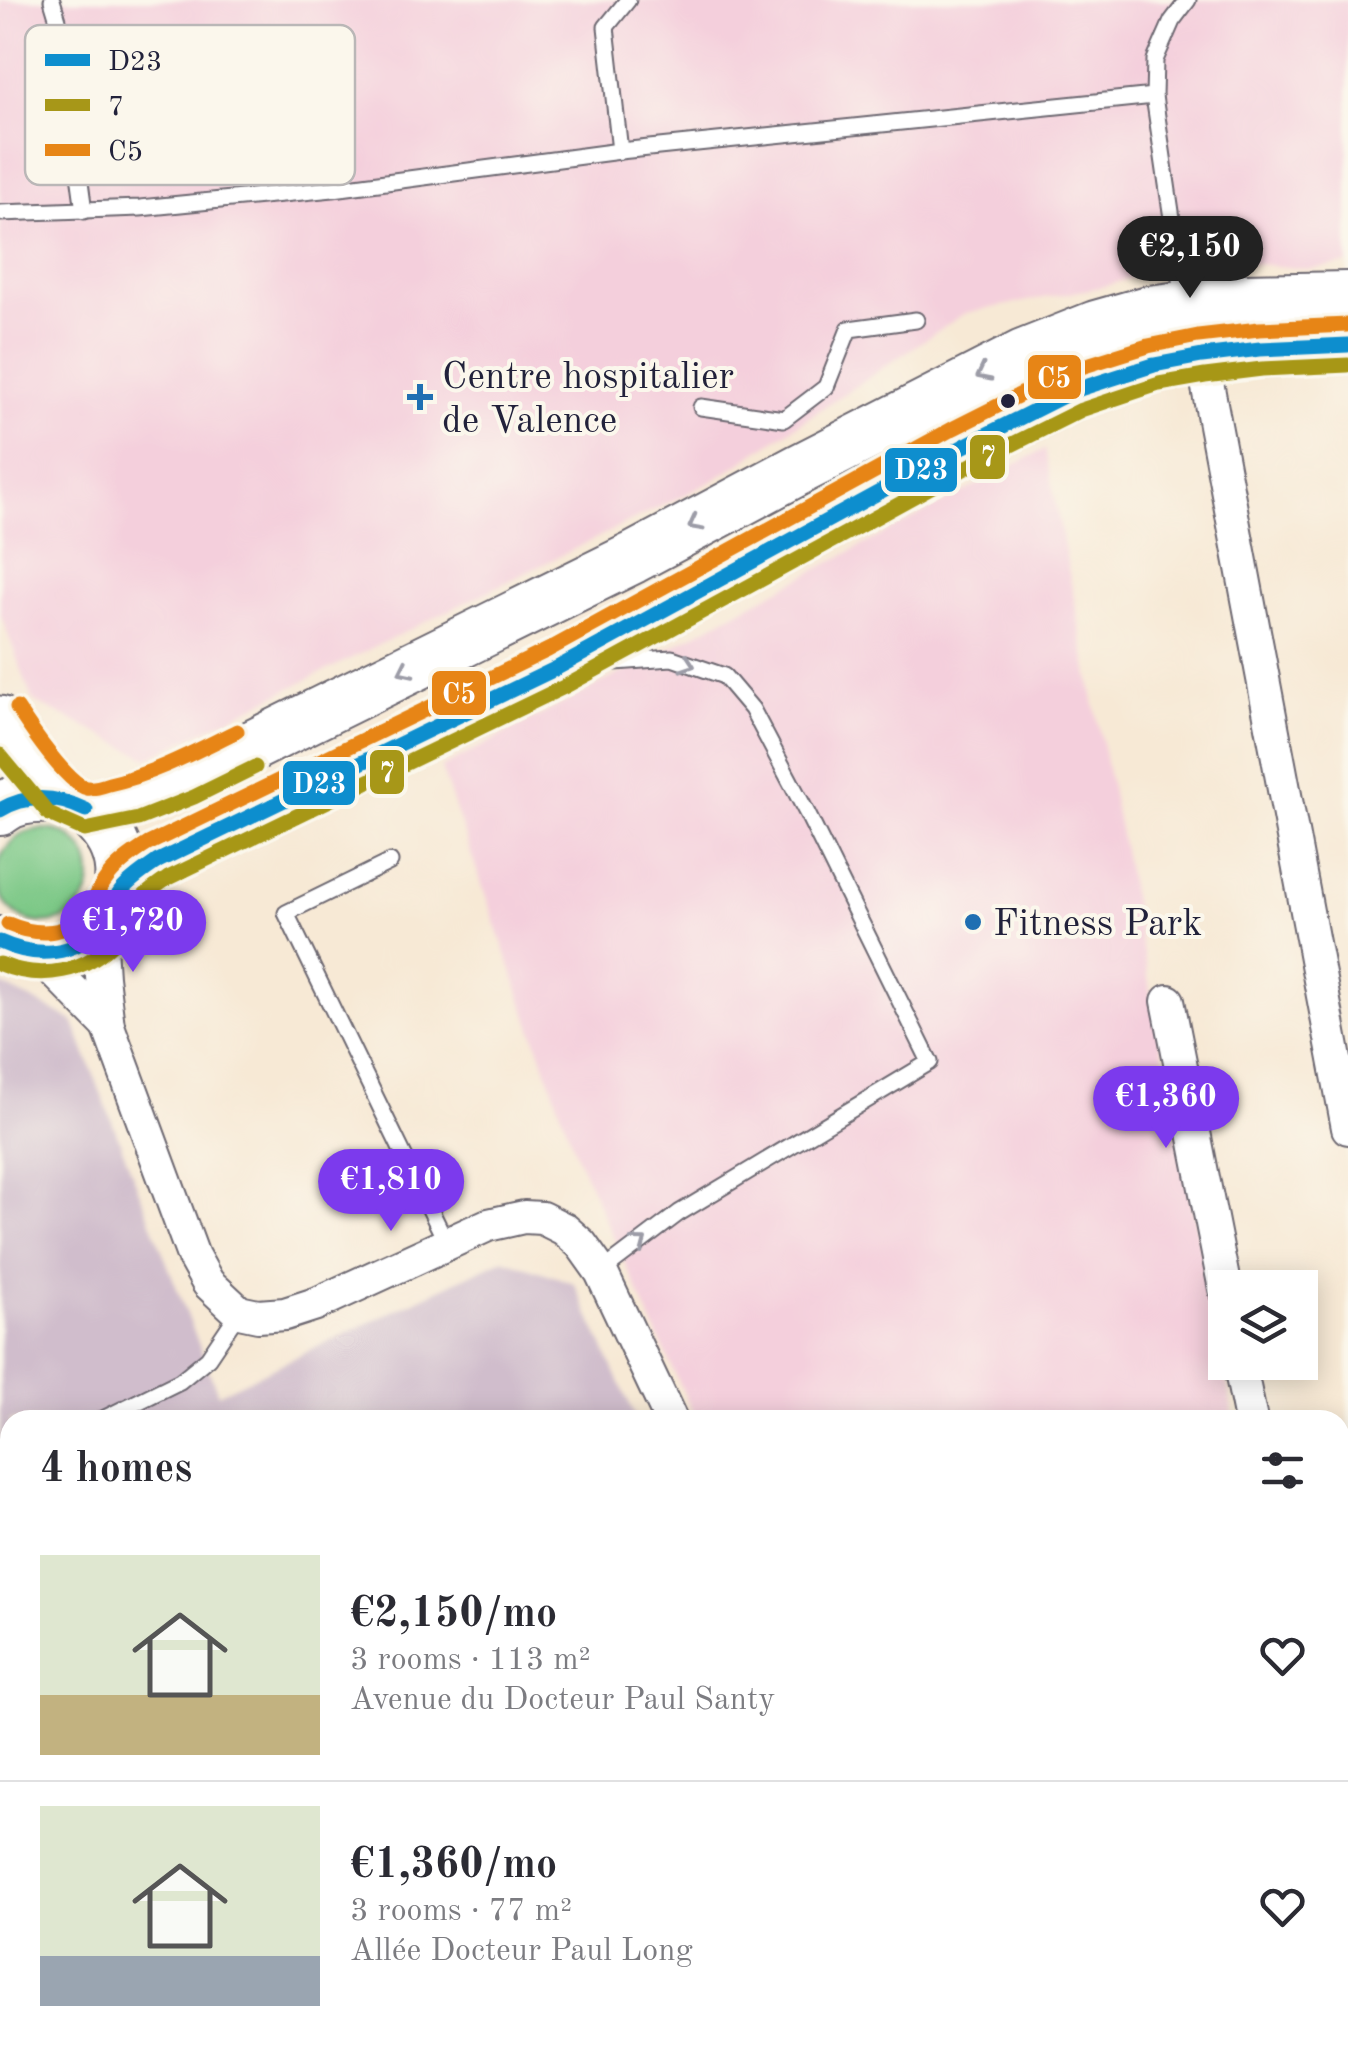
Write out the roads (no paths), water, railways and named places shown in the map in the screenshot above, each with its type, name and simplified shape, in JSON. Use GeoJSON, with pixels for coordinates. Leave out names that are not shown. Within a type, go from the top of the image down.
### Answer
{"type":"FeatureCollection","features":[{"type":"Feature","properties":{"kind":"main road"},"geometry":{"type":"LineString","coordinates":[[16,948],[57,953],[80,944],[138,875],[158,861],[557,668],[1060,397],[1139,369],[1188,330],[1288,296],[1348,297]]}},
{"type":"Feature","properties":{"kind":"main road"},"geometry":{"type":"LineString","coordinates":[[0,810],[34,797],[74,805],[131,800],[184,779],[633,558],[992,370],[1078,333],[1126,318],[1260,349],[1348,345]]}},
{"type":"Feature","properties":{"kind":"main road"},"geometry":{"type":"LineString","coordinates":[[0,719],[22,753],[74,805],[103,826],[116,846],[120,870],[109,912]]}},
{"type":"Feature","properties":{"kind":"street"},"geometry":{"type":"LineString","coordinates":[[1188,330],[1348,1128]]}},
{"type":"Feature","properties":{"kind":"street"},"geometry":{"type":"LineString","coordinates":[[109,912],[102,978],[108,1026],[194,1256],[208,1282],[238,1312],[258,1316],[286,1314],[506,1219],[542,1218],[554,1222],[582,1244],[601,1272],[666,1410]]}},
{"type":"Feature","properties":{"kind":"street"},"geometry":{"type":"LineString","coordinates":[[16,948],[53,970],[108,1026]]}},
{"type":"Feature","properties":{"kind":"street"},"geometry":{"type":"LineString","coordinates":[[1168,1002],[1221,1270]]}},
{"type":"Feature","properties":{"kind":"street"},"geometry":{"type":"LineString","coordinates":[[1243,1380],[1249,1410]]}},
{"type":"Feature","properties":{"kind":"lane"},"geometry":{"type":"LineString","coordinates":[[52,0],[59,25]]}},
{"type":"Feature","properties":{"kind":"lane"},"geometry":{"type":"LineString","coordinates":[[620,151],[606,27],[628,0]]}},
{"type":"Feature","properties":{"kind":"lane"},"geometry":{"type":"LineString","coordinates":[[1188,0],[1172,21],[1155,60],[1154,96],[1188,330]]}},
{"type":"Feature","properties":{"kind":"lane"},"geometry":{"type":"LineString","coordinates":[[0,213],[140,208],[333,189],[620,151],[1154,96]]}},
{"type":"Feature","properties":{"kind":"lane"},"geometry":{"type":"LineString","coordinates":[[81,185],[84,210]]}},
{"type":"Feature","properties":{"kind":"lane"},"geometry":{"type":"LineString","coordinates":[[701,407],[784,420],[826,387],[849,329],[916,320]]}},
{"type":"Feature","properties":{"kind":"lane"},"geometry":{"type":"LineString","coordinates":[[557,668],[672,658],[724,676],[752,709],[930,1062],[679,1213],[601,1272]]}},
{"type":"Feature","properties":{"kind":"lane"},"geometry":{"type":"LineString","coordinates":[[390,862],[286,913],[446,1242]]}},
{"type":"Feature","properties":{"kind":"lane"},"geometry":{"type":"LineString","coordinates":[[121,1410],[180,1381],[208,1358],[238,1312]]}},
{"type":"Feature","properties":{"kind":"place","name":"Centre hospitalier de Valence"},"geometry":{"type":"Point","coordinates":[420,397]}},
{"type":"Feature","properties":{"kind":"place","name":"Fitness Park"},"geometry":{"type":"Point","coordinates":[973,922]}}]}
